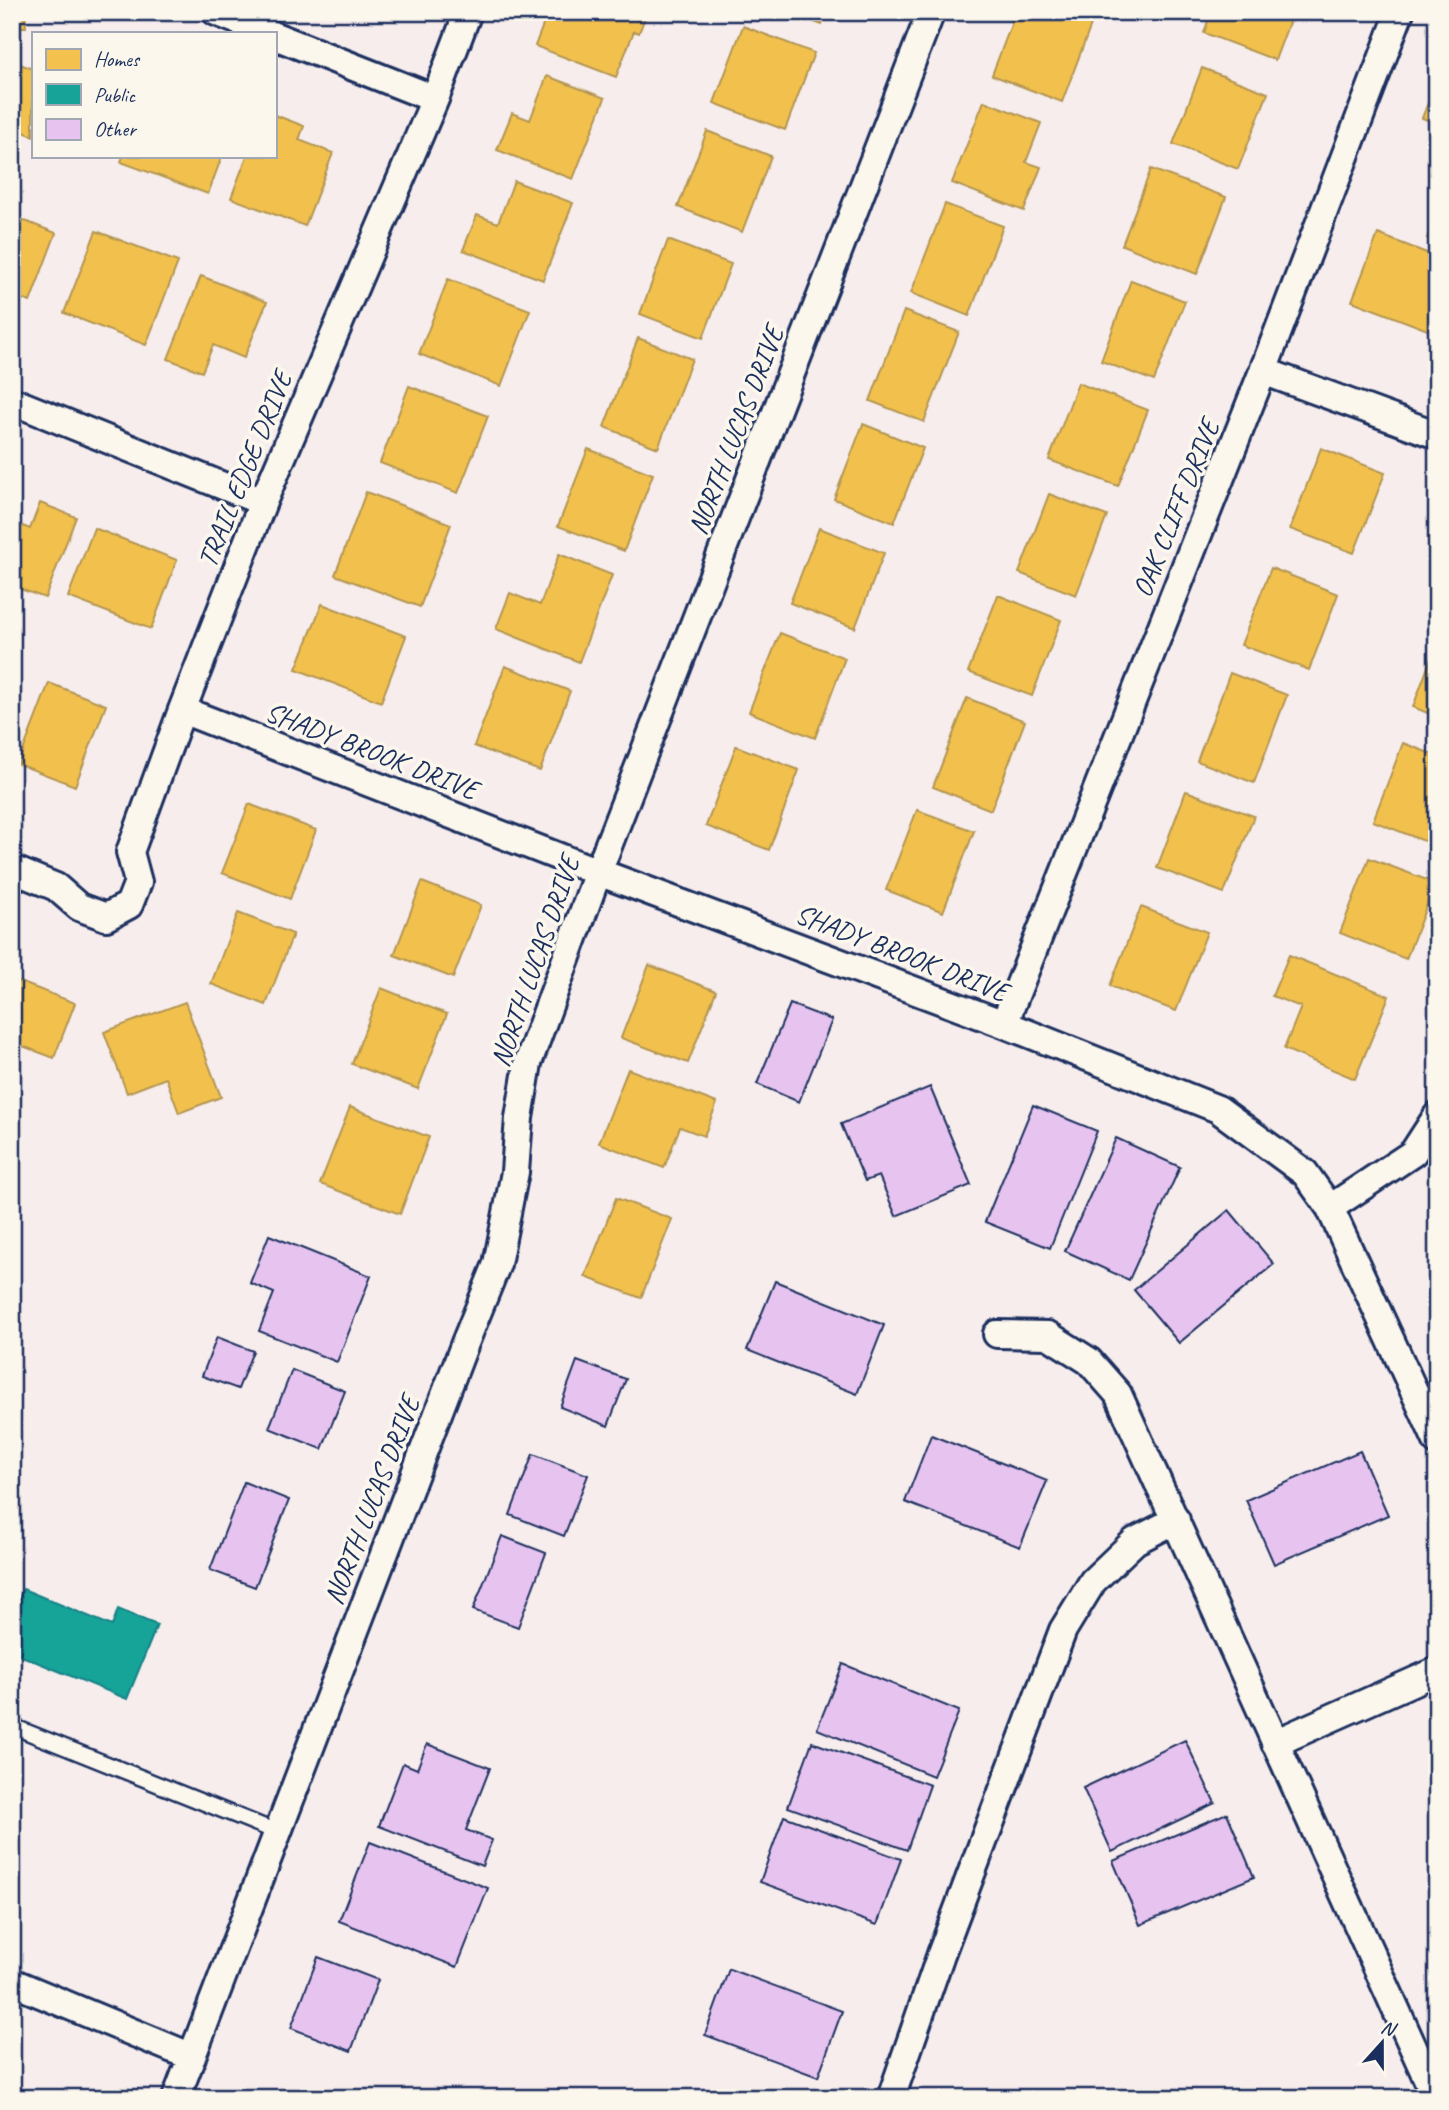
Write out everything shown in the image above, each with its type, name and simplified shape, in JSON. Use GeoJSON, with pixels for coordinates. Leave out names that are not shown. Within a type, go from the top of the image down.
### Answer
{"type":"FeatureCollection","features":[{"type":"Feature","properties":{"kind":"street"},"geometry":{"type":"LineString","coordinates":[[216,12],[266,32]]}},
{"type":"Feature","properties":{"kind":"street","name":"TRAIL EDGE DRIVE"},"geometry":{"type":"LineString","coordinates":[[12,869],[57,887],[79,907],[106,917],[129,905],[138,882],[130,852],[182,710],[263,502],[435,99],[468,12]]}},
{"type":"Feature","properties":{"kind":"street","name":"NORTH LUCAS DRIVE"},"geometry":{"type":"LineString","coordinates":[[176,2098],[497,1264],[515,1172],[519,1118],[528,1063],[598,872],[931,12]]}},
{"type":"Feature","properties":{"kind":"street","name":"OAK CLIFF DRIVE"},"geometry":{"type":"LineString","coordinates":[[1004,1024],[1263,371],[1400,12]]}},
{"type":"Feature","properties":{"kind":"street"},"geometry":{"type":"LineString","coordinates":[[276,36],[435,99]]}},
{"type":"Feature","properties":{"kind":"street"},"geometry":{"type":"LineString","coordinates":[[1263,371],[1437,435]]}},
{"type":"Feature","properties":{"kind":"street"},"geometry":{"type":"LineString","coordinates":[[12,401],[263,502]]}},
{"type":"Feature","properties":{"kind":"street","name":"SHADY BROOK DRIVE"},"geometry":{"type":"LineString","coordinates":[[182,710],[598,872],[1004,1024],[1218,1109],[1305,1173],[1330,1208],[1437,1441]]}},
{"type":"Feature","properties":{"kind":"street"},"geometry":{"type":"LineString","coordinates":[[1330,1208],[1413,1153],[1437,1116]]}},
{"type":"Feature","properties":{"kind":"street"},"geometry":{"type":"LineString","coordinates":[[997,1334],[1048,1335],[1089,1361],[1118,1394],[1436,2098]]}},
{"type":"Feature","properties":{"kind":"street"},"geometry":{"type":"LineString","coordinates":[[891,2098],[946,1941],[1063,1630],[1093,1581],[1135,1541],[1176,1520]]}},
{"type":"Feature","properties":{"kind":"street"},"geometry":{"type":"LineString","coordinates":[[1275,1743],[1437,1671]]}},
{"type":"Feature","properties":{"kind":"street"},"geometry":{"type":"LineString","coordinates":[[12,1982],[192,2057]]}},
{"type":"Feature","properties":{"kind":"lane"},"geometry":{"type":"LineString","coordinates":[[12,1726],[278,1832]]}},
{"type":"Feature","properties":{"kind":"building: Homes"},"geometry":{"type":"Polygon","coordinates":[[[12,12],[25,12],[26,27],[12,27],[12,12]]]}},
{"type":"Feature","properties":{"kind":"building: Homes"},"geometry":{"type":"Polygon","coordinates":[[[548,12],[647,12],[639,33],[634,31],[616,77],[535,46],[548,12]]]}},
{"type":"Feature","properties":{"kind":"building: Homes"},"geometry":{"type":"Polygon","coordinates":[[[788,12],[827,12],[822,25],[788,12]]]}},
{"type":"Feature","properties":{"kind":"building: Homes"},"geometry":{"type":"Polygon","coordinates":[[[1016,12],[1057,12],[1091,25],[1062,102],[992,75],[1016,12]]]}},
{"type":"Feature","properties":{"kind":"building: Homes"},"geometry":{"type":"Polygon","coordinates":[[[1211,12],[1293,12],[1275,60],[1204,33],[1211,12]]]}},
{"type":"Feature","properties":{"kind":"building: Homes"},"geometry":{"type":"Polygon","coordinates":[[[743,26],[814,53],[785,130],[714,103],[743,26]]]}},
{"type":"Feature","properties":{"kind":"building: Homes"},"geometry":{"type":"Polygon","coordinates":[[[12,61],[32,69],[32,136],[12,127],[12,61]]]}},
{"type":"Feature","properties":{"kind":"building: Homes"},"geometry":{"type":"Polygon","coordinates":[[[1202,68],[1268,93],[1238,169],[1173,144],[1202,68]]]}},
{"type":"Feature","properties":{"kind":"building: Homes"},"geometry":{"type":"Polygon","coordinates":[[[547,76],[605,98],[573,179],[497,150],[512,113],[530,120],[547,76]]]}},
{"type":"Feature","properties":{"kind":"building: Homes"},"geometry":{"type":"Polygon","coordinates":[[[1437,80],[1437,124],[1422,118],[1437,80]]]}},
{"type":"Feature","properties":{"kind":"building: Homes"},"geometry":{"type":"Polygon","coordinates":[[[984,101],[1041,123],[1026,162],[1041,167],[1024,211],[952,183],[984,101]]]}},
{"type":"Feature","properties":{"kind":"building: Homes"},"geometry":{"type":"Polygon","coordinates":[[[276,115],[304,126],[299,140],[333,153],[305,226],[231,198],[246,158],[276,158],[276,115]]]}},
{"type":"Feature","properties":{"kind":"building: Homes"},"geometry":{"type":"Polygon","coordinates":[[[707,131],[771,156],[742,232],[678,207],[707,131]]]}},
{"type":"Feature","properties":{"kind":"building: Homes"},"geometry":{"type":"Polygon","coordinates":[[[122,158],[221,158],[208,194],[121,162],[122,158]]]}},
{"type":"Feature","properties":{"kind":"building: Homes"},"geometry":{"type":"Polygon","coordinates":[[[1151,169],[1226,197],[1197,274],[1122,245],[1151,169]]]}},
{"type":"Feature","properties":{"kind":"building: Homes"},"geometry":{"type":"Polygon","coordinates":[[[514,181],[573,203],[543,280],[463,250],[477,215],[498,223],[514,181]]]}},
{"type":"Feature","properties":{"kind":"building: Homes"},"geometry":{"type":"Polygon","coordinates":[[[945,204],[1003,226],[969,316],[911,293],[945,204]]]}},
{"type":"Feature","properties":{"kind":"building: Homes"},"geometry":{"type":"Polygon","coordinates":[[[1437,213],[1437,241],[1427,238],[1437,213]]]}},
{"type":"Feature","properties":{"kind":"building: Homes"},"geometry":{"type":"Polygon","coordinates":[[[12,216],[56,233],[30,302],[12,295],[12,216]]]}},
{"type":"Feature","properties":{"kind":"building: Homes"},"geometry":{"type":"Polygon","coordinates":[[[96,231],[178,262],[146,345],[64,313],[96,231]]]}},
{"type":"Feature","properties":{"kind":"building: Homes"},"geometry":{"type":"Polygon","coordinates":[[[1378,234],[1437,257],[1437,313],[1430,331],[1352,301],[1378,234]]]}},
{"type":"Feature","properties":{"kind":"building: Homes"},"geometry":{"type":"Polygon","coordinates":[[[668,240],[731,264],[703,338],[640,314],[668,240]]]}},
{"type":"Feature","properties":{"kind":"building: Homes"},"geometry":{"type":"Polygon","coordinates":[[[201,276],[267,302],[244,358],[213,345],[202,372],[168,359],[201,276]]]}},
{"type":"Feature","properties":{"kind":"building: Homes"},"geometry":{"type":"Polygon","coordinates":[[[448,279],[530,310],[501,386],[419,354],[448,279]]]}},
{"type":"Feature","properties":{"kind":"building: Homes"},"geometry":{"type":"Polygon","coordinates":[[[1131,280],[1185,301],[1154,381],[1101,361],[1131,280]]]}},
{"type":"Feature","properties":{"kind":"building: Homes"},"geometry":{"type":"Polygon","coordinates":[[[904,311],[959,332],[924,422],[870,401],[904,311]]]}},
{"type":"Feature","properties":{"kind":"building: Homes"},"geometry":{"type":"Polygon","coordinates":[[[638,338],[692,359],[658,448],[604,427],[638,338]]]}},
{"type":"Feature","properties":{"kind":"building: Homes"},"geometry":{"type":"Polygon","coordinates":[[[1078,383],[1148,410],[1118,486],[1049,460],[1078,383]]]}},
{"type":"Feature","properties":{"kind":"building: Homes"},"geometry":{"type":"Polygon","coordinates":[[[409,386],[488,416],[458,493],[380,463],[409,386]]]}},
{"type":"Feature","properties":{"kind":"building: Homes"},"geometry":{"type":"Polygon","coordinates":[[[863,424],[923,448],[894,523],[834,499],[863,424]]]}},
{"type":"Feature","properties":{"kind":"building: Homes"},"geometry":{"type":"Polygon","coordinates":[[[1321,448],[1385,473],[1354,553],[1290,529],[1321,448]]]}},
{"type":"Feature","properties":{"kind":"building: Homes"},"geometry":{"type":"Polygon","coordinates":[[[588,449],[653,474],[624,551],[558,526],[588,449]]]}},
{"type":"Feature","properties":{"kind":"building: Homes"},"geometry":{"type":"Polygon","coordinates":[[[366,492],[451,524],[420,607],[335,575],[366,492]]]}},
{"type":"Feature","properties":{"kind":"building: Homes"},"geometry":{"type":"Polygon","coordinates":[[[1049,494],[1107,516],[1076,595],[1019,573],[1049,494]]]}},
{"type":"Feature","properties":{"kind":"building: Homes"},"geometry":{"type":"Polygon","coordinates":[[[40,503],[76,517],[45,598],[12,586],[12,522],[30,529],[40,503]]]}},
{"type":"Feature","properties":{"kind":"building: Homes"},"geometry":{"type":"Polygon","coordinates":[[[94,528],[177,560],[151,629],[68,597],[94,528]]]}},
{"type":"Feature","properties":{"kind":"building: Homes"},"geometry":{"type":"Polygon","coordinates":[[[819,528],[884,553],[855,628],[790,603],[819,528]]]}},
{"type":"Feature","properties":{"kind":"building: Homes"},"geometry":{"type":"Polygon","coordinates":[[[559,554],[612,575],[579,662],[496,629],[510,593],[540,605],[559,554]]]}},
{"type":"Feature","properties":{"kind":"building: Homes"},"geometry":{"type":"Polygon","coordinates":[[[1271,568],[1338,594],[1309,670],[1241,645],[1271,568]]]}},
{"type":"Feature","properties":{"kind":"building: Homes"},"geometry":{"type":"Polygon","coordinates":[[[998,595],[1061,620],[1032,696],[968,672],[998,595]]]}},
{"type":"Feature","properties":{"kind":"building: Homes"},"geometry":{"type":"Polygon","coordinates":[[[322,604],[406,636],[381,702],[296,669],[322,604]]]}},
{"type":"Feature","properties":{"kind":"building: Homes"},"geometry":{"type":"Polygon","coordinates":[[[780,633],[845,658],[815,738],[749,712],[780,633]]]}},
{"type":"Feature","properties":{"kind":"building: Homes"},"geometry":{"type":"Polygon","coordinates":[[[1432,656],[1437,657],[1437,717],[1413,707],[1432,656]]]}},
{"type":"Feature","properties":{"kind":"building: Homes"},"geometry":{"type":"Polygon","coordinates":[[[505,666],[570,691],[540,771],[474,746],[505,666]]]}},
{"type":"Feature","properties":{"kind":"building: Homes"},"geometry":{"type":"Polygon","coordinates":[[[1230,673],[1287,695],[1254,783],[1197,761],[1230,673]]]}},
{"type":"Feature","properties":{"kind":"building: Homes"},"geometry":{"type":"Polygon","coordinates":[[[49,683],[106,705],[75,786],[18,764],[49,683]]]}},
{"type":"Feature","properties":{"kind":"building: Homes"},"geometry":{"type":"Polygon","coordinates":[[[967,698],[1025,721],[991,810],[933,787],[967,698]]]}},
{"type":"Feature","properties":{"kind":"building: Homes"},"geometry":{"type":"Polygon","coordinates":[[[1403,743],[1437,756],[1437,846],[1373,821],[1403,743]]]}},
{"type":"Feature","properties":{"kind":"building: Homes"},"geometry":{"type":"Polygon","coordinates":[[[736,746],[799,770],[769,850],[706,826],[736,746]]]}},
{"type":"Feature","properties":{"kind":"building: Homes"},"geometry":{"type":"Polygon","coordinates":[[[1186,791],[1254,816],[1224,893],[1157,868],[1186,791]]]}},
{"type":"Feature","properties":{"kind":"building: Homes"},"geometry":{"type":"Polygon","coordinates":[[[249,804],[316,830],[290,899],[222,873],[249,804]]]}},
{"type":"Feature","properties":{"kind":"building: Homes"},"geometry":{"type":"Polygon","coordinates":[[[917,810],[974,831],[943,912],[886,890],[917,810]]]}},
{"type":"Feature","properties":{"kind":"building: Homes"},"geometry":{"type":"Polygon","coordinates":[[[1369,858],[1435,883],[1406,959],[1340,933],[1369,858]]]}},
{"type":"Feature","properties":{"kind":"building: Homes"},"geometry":{"type":"Polygon","coordinates":[[[422,882],[481,905],[453,978],[394,955],[422,882]]]}},
{"type":"Feature","properties":{"kind":"building: Homes"},"geometry":{"type":"Polygon","coordinates":[[[1141,907],[1207,932],[1176,1011],[1110,986],[1141,907]]]}},
{"type":"Feature","properties":{"kind":"building: Homes"},"geometry":{"type":"Polygon","coordinates":[[[238,913],[293,934],[266,1005],[211,984],[238,913]]]}},
{"type":"Feature","properties":{"kind":"building: Homes"},"geometry":{"type":"Polygon","coordinates":[[[1289,955],[1389,996],[1355,1079],[1284,1049],[1301,1007],[1272,996],[1289,955]]]}},
{"type":"Feature","properties":{"kind":"building: Homes"},"geometry":{"type":"Polygon","coordinates":[[[649,965],[716,991],[688,1063],[621,1038],[649,965]]]}},
{"type":"Feature","properties":{"kind":"building: Homes"},"geometry":{"type":"Polygon","coordinates":[[[12,979],[75,1003],[54,1058],[12,1042],[12,979]]]}},
{"type":"Feature","properties":{"kind":"building: Homes"},"geometry":{"type":"Polygon","coordinates":[[[381,988],[447,1014],[418,1089],[352,1064],[381,988]]]}},
{"type":"Feature","properties":{"kind":"building: Homes"},"geometry":{"type":"Polygon","coordinates":[[[185,1002],[221,1097],[179,1113],[166,1078],[127,1093],[104,1032],[185,1002]]]}},
{"type":"Feature","properties":{"kind":"building: Homes"},"geometry":{"type":"Polygon","coordinates":[[[628,1069],[717,1103],[704,1136],[680,1127],[664,1168],[599,1143],[628,1069]]]}},
{"type":"Feature","properties":{"kind":"building: Homes"},"geometry":{"type":"Polygon","coordinates":[[[350,1107],[429,1137],[400,1214],[320,1184],[350,1107]]]}},
{"type":"Feature","properties":{"kind":"building: Homes"},"geometry":{"type":"Polygon","coordinates":[[[616,1198],[672,1219],[641,1298],[585,1277],[616,1198]]]}},
{"type":"Feature","properties":{"kind":"building: Public"},"geometry":{"type":"Polygon","coordinates":[[[23,1589],[112,1626],[118,1609],[157,1625],[127,1699],[12,1652],[12,1614],[23,1589]]]}},
{"type":"Feature","properties":{"kind":"building: Other"},"geometry":{"type":"Polygon","coordinates":[[[790,1004],[832,1020],[799,1102],[757,1084],[790,1004]]]}},
{"type":"Feature","properties":{"kind":"building: Other"},"geometry":{"type":"Polygon","coordinates":[[[930,1087],[971,1185],[896,1216],[879,1176],[865,1181],[841,1124],[930,1087]]]}},
{"type":"Feature","properties":{"kind":"building: Other"},"geometry":{"type":"Polygon","coordinates":[[[1033,1105],[1097,1131],[1050,1248],[985,1222],[1033,1105]]]}},
{"type":"Feature","properties":{"kind":"building: Other"},"geometry":{"type":"Polygon","coordinates":[[[1116,1138],[1180,1167],[1129,1280],[1065,1251],[1116,1138]]]}},
{"type":"Feature","properties":{"kind":"building: Other"},"geometry":{"type":"Polygon","coordinates":[[[1229,1210],[1274,1264],[1179,1343],[1134,1290],[1229,1210]]]}},
{"type":"Feature","properties":{"kind":"building: Other"},"geometry":{"type":"Polygon","coordinates":[[[269,1235],[371,1276],[337,1362],[259,1331],[274,1293],[250,1283],[269,1235]]]}},
{"type":"Feature","properties":{"kind":"building: Other"},"geometry":{"type":"Polygon","coordinates":[[[775,1281],[884,1325],[857,1394],[747,1350],[775,1281]]]}},
{"type":"Feature","properties":{"kind":"building: Other"},"geometry":{"type":"Polygon","coordinates":[[[217,1337],[253,1351],[238,1389],[202,1376],[217,1337]]]}},
{"type":"Feature","properties":{"kind":"building: Other"},"geometry":{"type":"Polygon","coordinates":[[[577,1361],[626,1379],[608,1426],[560,1407],[577,1361]]]}},
{"type":"Feature","properties":{"kind":"building: Other"},"geometry":{"type":"Polygon","coordinates":[[[292,1370],[345,1391],[322,1449],[269,1428],[292,1370]]]}},
{"type":"Feature","properties":{"kind":"building: Other"},"geometry":{"type":"Polygon","coordinates":[[[931,1435],[1047,1481],[1020,1547],[905,1502],[931,1435]]]}},
{"type":"Feature","properties":{"kind":"building: Other"},"geometry":{"type":"Polygon","coordinates":[[[1360,1451],[1388,1515],[1274,1564],[1246,1500],[1360,1451]]]}},
{"type":"Feature","properties":{"kind":"building: Other"},"geometry":{"type":"Polygon","coordinates":[[[533,1454],[588,1475],[564,1536],[510,1515],[533,1454]]]}},
{"type":"Feature","properties":{"kind":"building: Other"},"geometry":{"type":"Polygon","coordinates":[[[244,1482],[289,1500],[255,1587],[210,1570],[244,1482]]]}},
{"type":"Feature","properties":{"kind":"building: Other"},"geometry":{"type":"Polygon","coordinates":[[[502,1536],[546,1553],[518,1627],[473,1610],[502,1536]]]}},
{"type":"Feature","properties":{"kind":"building: Other"},"geometry":{"type":"Polygon","coordinates":[[[843,1664],[959,1711],[933,1776],[817,1729],[843,1664]]]}},
{"type":"Feature","properties":{"kind":"building: Other"},"geometry":{"type":"Polygon","coordinates":[[[1185,1740],[1215,1803],[1112,1852],[1083,1788],[1185,1740]]]}},
{"type":"Feature","properties":{"kind":"building: Other"},"geometry":{"type":"Polygon","coordinates":[[[812,1742],[930,1785],[907,1850],[788,1807],[812,1742]]]}},
{"type":"Feature","properties":{"kind":"building: Other"},"geometry":{"type":"Polygon","coordinates":[[[427,1744],[490,1768],[466,1830],[492,1840],[482,1866],[379,1826],[403,1763],[417,1769],[427,1744]]]}},
{"type":"Feature","properties":{"kind":"building: Other"},"geometry":{"type":"Polygon","coordinates":[[[1227,1813],[1254,1877],[1140,1925],[1113,1861],[1227,1813]]]}},
{"type":"Feature","properties":{"kind":"building: Other"},"geometry":{"type":"Polygon","coordinates":[[[784,1816],[901,1859],[877,1925],[760,1882],[784,1816]]]}},
{"type":"Feature","properties":{"kind":"building: Other"},"geometry":{"type":"Polygon","coordinates":[[[370,1842],[488,1888],[457,1967],[339,1921],[370,1842]]]}},
{"type":"Feature","properties":{"kind":"building: Other"},"geometry":{"type":"Polygon","coordinates":[[[318,1957],[378,1980],[351,2051],[291,2028],[318,1957]]]}},
{"type":"Feature","properties":{"kind":"building: Other"},"geometry":{"type":"Polygon","coordinates":[[[729,1969],[842,2011],[818,2077],[705,2035],[729,1969]]]}}]}
